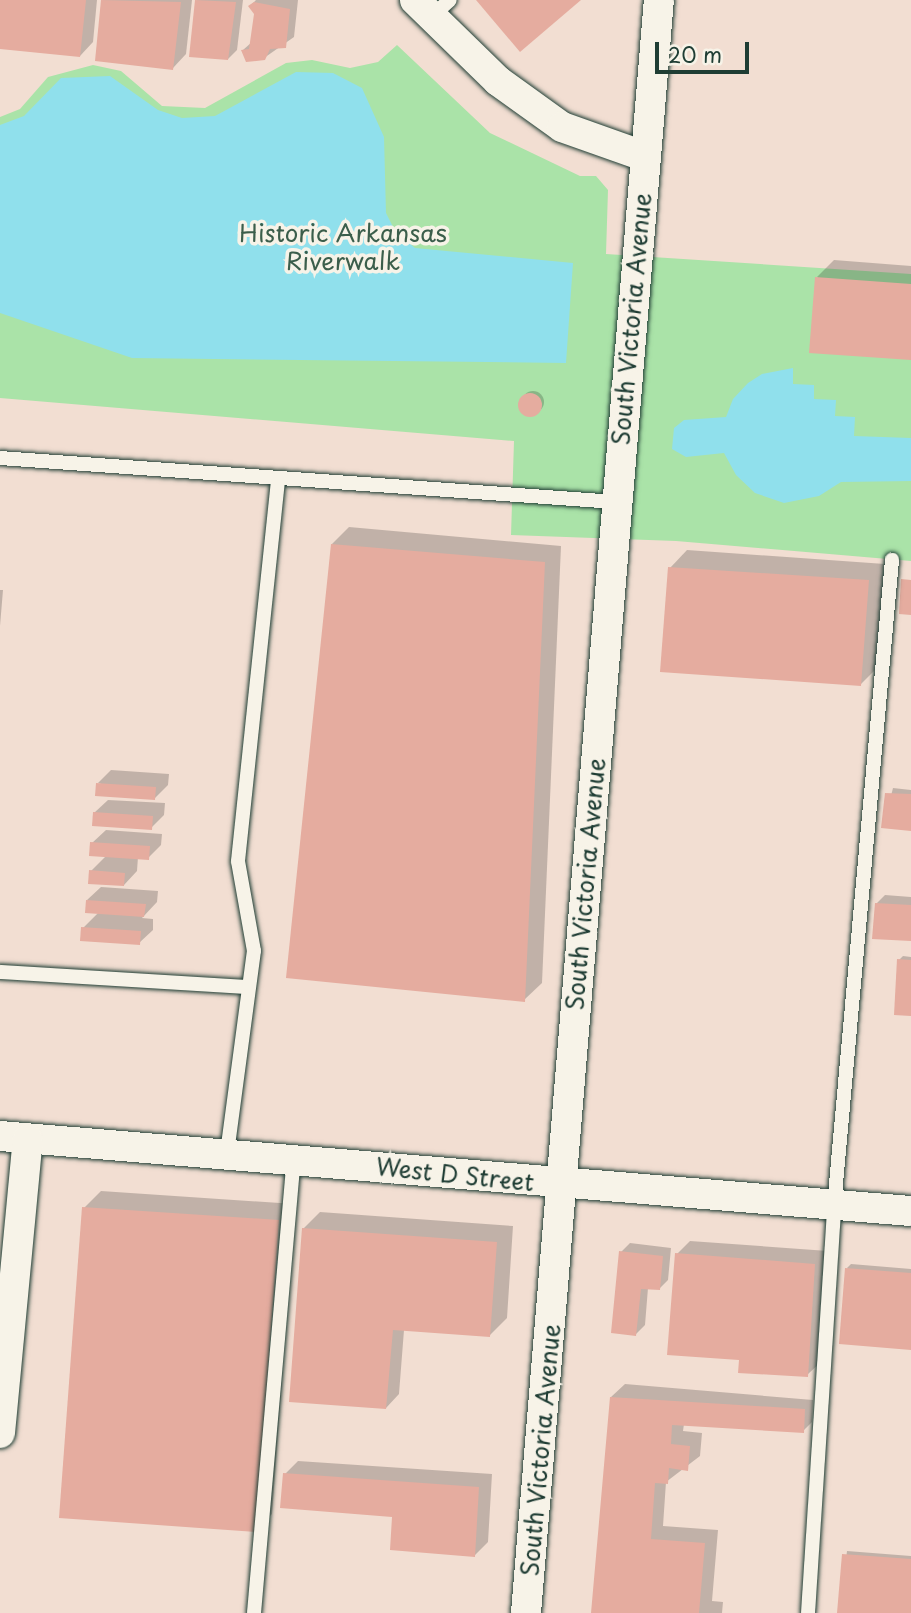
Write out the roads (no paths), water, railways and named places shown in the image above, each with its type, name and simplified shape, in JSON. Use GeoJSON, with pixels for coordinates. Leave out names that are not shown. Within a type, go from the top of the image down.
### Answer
{"type":"FeatureCollection","features":[{"type":"Feature","properties":{"kind":"street","name":"South Victoria Avenue"},"geometry":{"type":"LineString","coordinates":[[526,1613],[644,156],[659,0]]}},
{"type":"Feature","properties":{"kind":"street"},"geometry":{"type":"LineString","coordinates":[[430,7],[498,81],[562,127],[644,156]]}},
{"type":"Feature","properties":{"kind":"street"},"geometry":{"type":"LineString","coordinates":[[0,1433],[14,1138]]}},
{"type":"Feature","properties":{"kind":"street","name":"West D Street"},"geometry":{"type":"LineString","coordinates":[[14,1138],[294,1158],[561,1184],[911,1212]]}},
{"type":"Feature","properties":{"kind":"lane"},"geometry":{"type":"LineString","coordinates":[[0,458],[616,502]]}},
{"type":"Feature","properties":{"kind":"lane"},"geometry":{"type":"LineString","coordinates":[[227,1153],[254,951],[238,861],[278,478]]}},
{"type":"Feature","properties":{"kind":"lane"},"geometry":{"type":"LineString","coordinates":[[808,1613],[834,1206],[892,560]]}},
{"type":"Feature","properties":{"kind":"lane"},"geometry":{"type":"LineString","coordinates":[[0,972],[248,987]]}},
{"type":"Feature","properties":{"kind":"lane"},"geometry":{"type":"LineString","coordinates":[[254,1613],[294,1158]]}},
{"type":"Feature","properties":{"kind":"water"},"geometry":{"type":"Polygon","coordinates":[[[296,72],[333,73],[362,88],[384,137],[386,213],[395,231],[415,248],[573,263],[566,363],[132,358],[0,313],[0,125],[24,116],[61,78],[110,76],[158,110],[182,118],[215,116],[296,72]]]}},
{"type":"Feature","properties":{"kind":"water"},"geometry":{"type":"Polygon","coordinates":[[[793,368],[793,384],[814,385],[814,399],[836,400],[835,416],[855,417],[854,436],[911,438],[911,481],[841,482],[819,496],[784,503],[755,493],[736,475],[724,453],[686,457],[672,449],[674,428],[684,420],[726,417],[733,399],[748,383],[762,374],[793,368]]]}},
{"type":"Feature","properties":{"kind":"park label","name":"Historic Arkansas Riverwalk"},"geometry":{"type":"Point","coordinates":[343,247]}}]}
